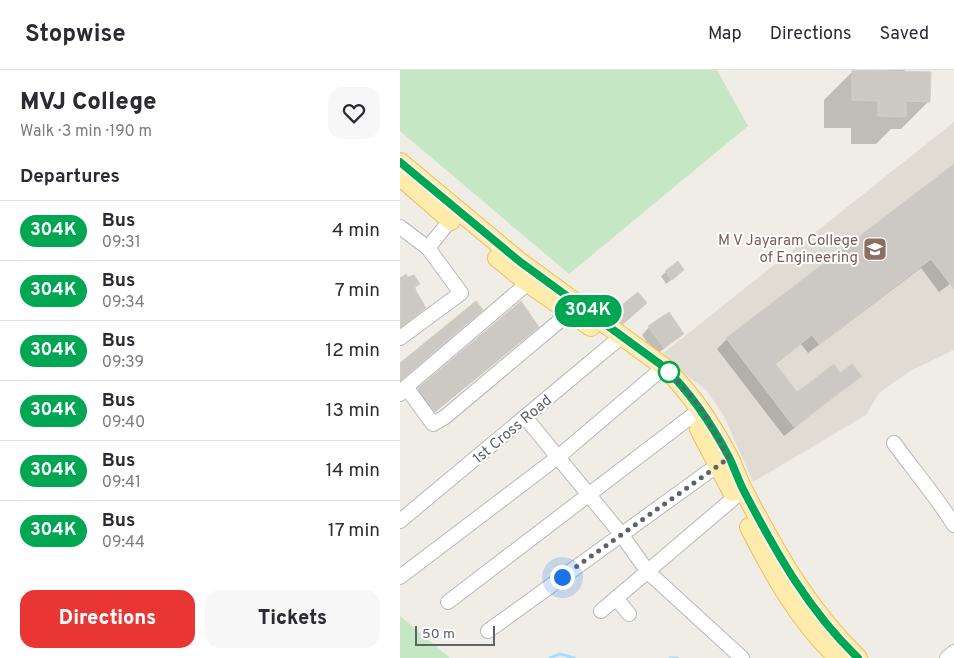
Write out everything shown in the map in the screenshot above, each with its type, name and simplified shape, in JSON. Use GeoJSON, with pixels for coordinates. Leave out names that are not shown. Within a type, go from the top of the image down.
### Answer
{"type":"FeatureCollection","features":[{"type":"Feature","properties":{"kind":"main road"},"geometry":{"type":"LineString","coordinates":[[400,162],[454,216],[528,283],[570,313],[619,339]]}},
{"type":"Feature","properties":{"kind":"main road"},"geometry":{"type":"LineString","coordinates":[[400,177],[519,261],[660,371],[701,408],[724,461],[734,497],[774,575],[816,622],[858,658]]}},
{"type":"Feature","properties":{"kind":"main road"},"geometry":{"type":"LineString","coordinates":[[660,371],[724,461],[744,493],[786,570],[838,658]]}},
{"type":"Feature","properties":{"kind":"street"},"geometry":{"type":"LineString","coordinates":[[428,248],[454,216]]}},
{"type":"Feature","properties":{"kind":"street"},"geometry":{"type":"LineString","coordinates":[[400,227],[428,248],[461,293],[400,338]]}},
{"type":"Feature","properties":{"kind":"street"},"geometry":{"type":"LineString","coordinates":[[528,283],[403,391],[433,424],[570,313]]}},
{"type":"Feature","properties":{"kind":"street","name":"1st Cross Road"},"geometry":{"type":"LineString","coordinates":[[400,521],[619,339]]}},
{"type":"Feature","properties":{"kind":"street"},"geometry":{"type":"LineString","coordinates":[[400,578],[558,457],[660,371]]}},
{"type":"Feature","properties":{"kind":"street"},"geometry":{"type":"LineString","coordinates":[[448,602],[692,416]]}},
{"type":"Feature","properties":{"kind":"street"},"geometry":{"type":"LineString","coordinates":[[525,417],[621,534],[648,572],[742,658]]}},
{"type":"Feature","properties":{"kind":"street"},"geometry":{"type":"LineString","coordinates":[[894,443],[938,500],[954,525]]}},
{"type":"Feature","properties":{"kind":"street"},"geometry":{"type":"LineString","coordinates":[[488,631],[724,461]]}},
{"type":"Feature","properties":{"kind":"street"},"geometry":{"type":"LineString","coordinates":[[601,611],[734,497]]}},
{"type":"Feature","properties":{"kind":"street"},"geometry":{"type":"LineString","coordinates":[[616,598],[629,614]]}},
{"type":"Feature","properties":{"kind":"street"},"geometry":{"type":"LineString","coordinates":[[947,658],[954,652]]}},
{"type":"Feature","properties":{"kind":"shaded area","name":"M V Jayaram College of Engineering"},"geometry":{"type":"Polygon","coordinates":[[[954,122],[954,350],[910,371],[879,393],[866,415],[753,482],[724,416],[707,391],[661,355],[954,122]]]}},
{"type":"Feature","properties":{"kind":"green space"},"geometry":{"type":"Polygon","coordinates":[[[400,70],[717,70],[748,126],[569,274],[400,131],[400,70]]]}},
{"type":"Feature","properties":{"kind":"green space"},"geometry":{"type":"Polygon","coordinates":[[[400,616],[450,658],[400,658],[400,616]]]}},
{"type":"Feature","properties":{"kind":"building"},"geometry":{"type":"Polygon","coordinates":[[[852,70],[931,72],[930,102],[906,101],[906,117],[878,116],[878,101],[852,100],[852,70]]]}},
{"type":"Feature","properties":{"kind":"building"},"geometry":{"type":"Polygon","coordinates":[[[954,164],[954,289],[931,259],[819,344],[812,335],[775,363],[797,392],[834,364],[840,373],[852,364],[862,376],[794,427],[726,338],[954,164]]]}},
{"type":"Feature","properties":{"kind":"building"},"geometry":{"type":"Polygon","coordinates":[[[678,261],[684,270],[672,280],[665,271],[678,261]]]}},
{"type":"Feature","properties":{"kind":"building"},"geometry":{"type":"Polygon","coordinates":[[[406,274],[408,277],[414,275],[420,284],[415,287],[416,291],[426,308],[400,327],[400,278],[406,274]]]}},
{"type":"Feature","properties":{"kind":"building"},"geometry":{"type":"Polygon","coordinates":[[[638,292],[647,303],[623,324],[612,313],[638,292]]]}},
{"type":"Feature","properties":{"kind":"building"},"geometry":{"type":"Polygon","coordinates":[[[476,301],[483,310],[400,381],[400,363],[476,301]]]}},
{"type":"Feature","properties":{"kind":"building"},"geometry":{"type":"Polygon","coordinates":[[[521,301],[539,327],[435,412],[418,388],[521,301]]]}},
{"type":"Feature","properties":{"kind":"building"},"geometry":{"type":"Polygon","coordinates":[[[669,312],[684,334],[664,348],[648,326],[669,312]]]}},
{"type":"Feature","properties":{"kind":"waterway"},"geometry":{"type":"LineString","coordinates":[[550,658],[560,654],[574,658]]}},
{"type":"Feature","properties":{"kind":"waterway"},"geometry":{"type":"LineString","coordinates":[[670,658],[677,658]]}},
{"type":"Feature","properties":{"kind":"bus line","name":"304K"},"geometry":{"type":"LineString","coordinates":[[400,162],[519,261],[664,367],[681,384],[701,408],[729,458],[744,493],[786,570],[837,639],[858,658]]}},
{"type":"Feature","properties":{"kind":"place","name":"M V Jayaram College of Engineering"},"geometry":{"type":"Point","coordinates":[875,249]}},
{"type":"Feature","properties":{"kind":"route"},"geometry":{"type":"LineString","coordinates":[[562,577],[729,458],[701,408],[669,372]]}}]}
